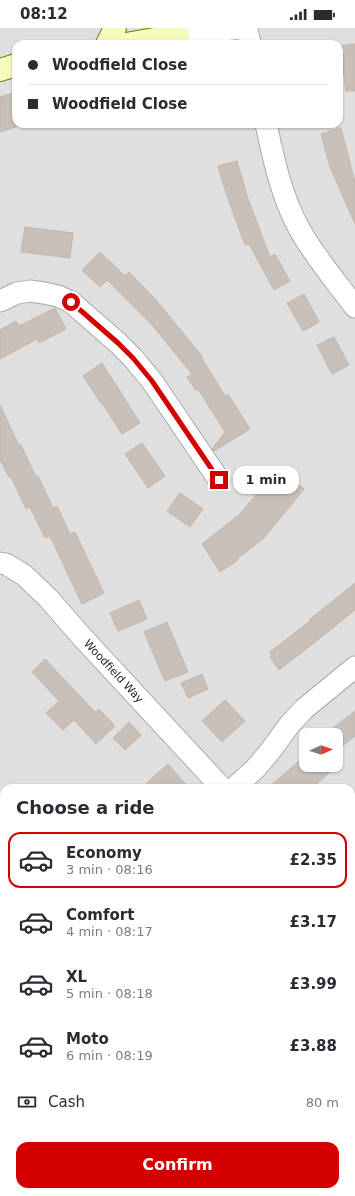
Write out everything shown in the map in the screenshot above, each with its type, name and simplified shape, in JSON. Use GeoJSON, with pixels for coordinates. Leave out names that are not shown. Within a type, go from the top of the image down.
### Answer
{"type":"FeatureCollection","features":[{"type":"Feature","properties":{"kind":"street"},"geometry":{"type":"LineString","coordinates":[[109,40],[115,28]]}},
{"type":"Feature","properties":{"kind":"street"},"geometry":{"type":"LineString","coordinates":[[247,28],[249,40]]}},
{"type":"Feature","properties":{"kind":"street"},"geometry":{"type":"LineString","coordinates":[[142,40],[177,31],[233,29]]}},
{"type":"Feature","properties":{"kind":"street"},"geometry":{"type":"LineString","coordinates":[[0,70],[12,66]]}},
{"type":"Feature","properties":{"kind":"street"},"geometry":{"type":"LineString","coordinates":[[267,128],[278,179],[287,204],[297,225],[318,258],[355,307]]}},
{"type":"Feature","properties":{"kind":"street"},"geometry":{"type":"LineString","coordinates":[[0,301],[17,293],[30,291],[58,296],[71,302],[133,358],[152,381],[219,480]]}},
{"type":"Feature","properties":{"kind":"street","name":"Woodfield Way"},"geometry":{"type":"LineString","coordinates":[[0,563],[6,564],[24,575],[49,599],[82,637],[218,784]]}},
{"type":"Feature","properties":{"kind":"street"},"geometry":{"type":"LineString","coordinates":[[238,784],[256,768],[272,750],[290,724],[304,709],[355,667]]}},
{"type":"Feature","properties":{"kind":"shaded area"},"geometry":{"type":"Polygon","coordinates":[[[0,28],[355,28],[355,784],[0,784],[0,28]]]}},
{"type":"Feature","properties":{"kind":"building"},"geometry":{"type":"Polygon","coordinates":[[[355,44],[355,91],[346,91],[343,68],[343,46],[355,44]]]}},
{"type":"Feature","properties":{"kind":"building"},"geometry":{"type":"Polygon","coordinates":[[[12,93],[13,128],[0,132],[0,97],[12,93]]]}},
{"type":"Feature","properties":{"kind":"building"},"geometry":{"type":"Polygon","coordinates":[[[341,128],[355,182],[355,224],[330,167],[321,134],[341,128]]]}},
{"type":"Feature","properties":{"kind":"building"},"geometry":{"type":"Polygon","coordinates":[[[237,161],[248,199],[270,257],[275,254],[290,281],[274,290],[249,244],[245,245],[218,166],[237,161]]]}},
{"type":"Feature","properties":{"kind":"building"},"geometry":{"type":"Polygon","coordinates":[[[25,227],[73,233],[70,258],[21,252],[25,227]]]}},
{"type":"Feature","properties":{"kind":"building"},"geometry":{"type":"Polygon","coordinates":[[[100,252],[125,276],[129,272],[156,300],[202,356],[201,357],[225,396],[228,394],[250,429],[214,451],[212,449],[225,432],[198,389],[196,391],[187,377],[192,374],[153,326],[107,280],[100,287],[82,270],[100,252]]]}},
{"type":"Feature","properties":{"kind":"building"},"geometry":{"type":"Polygon","coordinates":[[[304,294],[319,322],[303,331],[287,303],[304,294]]]}},
{"type":"Feature","properties":{"kind":"building"},"geometry":{"type":"Polygon","coordinates":[[[55,308],[66,329],[39,343],[37,339],[0,359],[0,330],[16,321],[19,326],[55,308]]]}},
{"type":"Feature","properties":{"kind":"building"},"geometry":{"type":"Polygon","coordinates":[[[334,337],[349,365],[332,374],[317,345],[334,337]]]}},
{"type":"Feature","properties":{"kind":"building"},"geometry":{"type":"Polygon","coordinates":[[[102,363],[140,423],[122,434],[83,376],[102,363]]]}},
{"type":"Feature","properties":{"kind":"building"},"geometry":{"type":"Polygon","coordinates":[[[0,405],[19,446],[21,445],[36,477],[38,476],[53,508],[57,506],[70,534],[75,532],[104,593],[82,604],[50,536],[45,538],[30,507],[26,509],[11,477],[9,477],[0,460],[0,405]]]}},
{"type":"Feature","properties":{"kind":"building"},"geometry":{"type":"Polygon","coordinates":[[[142,443],[165,476],[148,488],[125,454],[142,443]]]}},
{"type":"Feature","properties":{"kind":"building"},"geometry":{"type":"Polygon","coordinates":[[[278,468],[304,489],[264,538],[237,559],[238,560],[220,572],[202,544],[240,514],[278,468]]]}},
{"type":"Feature","properties":{"kind":"building"},"geometry":{"type":"Polygon","coordinates":[[[180,493],[203,509],[190,527],[167,511],[180,493]]]}},
{"type":"Feature","properties":{"kind":"building"},"geometry":{"type":"Polygon","coordinates":[[[355,583],[355,610],[279,670],[270,657],[272,655],[270,652],[355,583]]]}},
{"type":"Feature","properties":{"kind":"building"},"geometry":{"type":"Polygon","coordinates":[[[139,600],[147,619],[118,631],[110,613],[139,600]]]}},
{"type":"Feature","properties":{"kind":"building"},"geometry":{"type":"Polygon","coordinates":[[[167,622],[188,672],[165,681],[144,632],[167,622]]]}},
{"type":"Feature","properties":{"kind":"building"},"geometry":{"type":"Polygon","coordinates":[[[45,659],[95,712],[99,709],[115,726],[96,744],[74,720],[63,730],[46,713],[59,701],[32,672],[45,659]]]}},
{"type":"Feature","properties":{"kind":"building"},"geometry":{"type":"Polygon","coordinates":[[[202,674],[208,689],[188,698],[181,683],[202,674]]]}},
{"type":"Feature","properties":{"kind":"building"},"geometry":{"type":"Polygon","coordinates":[[[225,700],[245,721],[222,742],[202,721],[225,700]]]}},
{"type":"Feature","properties":{"kind":"building"},"geometry":{"type":"Polygon","coordinates":[[[355,711],[355,736],[343,746],[343,728],[333,728],[355,711]]]}},
{"type":"Feature","properties":{"kind":"building"},"geometry":{"type":"Polygon","coordinates":[[[129,722],[141,735],[125,750],[113,738],[129,722]]]}},
{"type":"Feature","properties":{"kind":"building"},"geometry":{"type":"Polygon","coordinates":[[[299,761],[299,772],[330,772],[317,784],[273,784],[299,761]]]}},
{"type":"Feature","properties":{"kind":"building"},"geometry":{"type":"Polygon","coordinates":[[[168,764],[186,784],[146,784],[168,764]]]}},
{"type":"Feature","properties":{"kind":"route"},"geometry":{"type":"LineString","coordinates":[[71,302],[133,358],[152,381],[219,480]]}}]}
